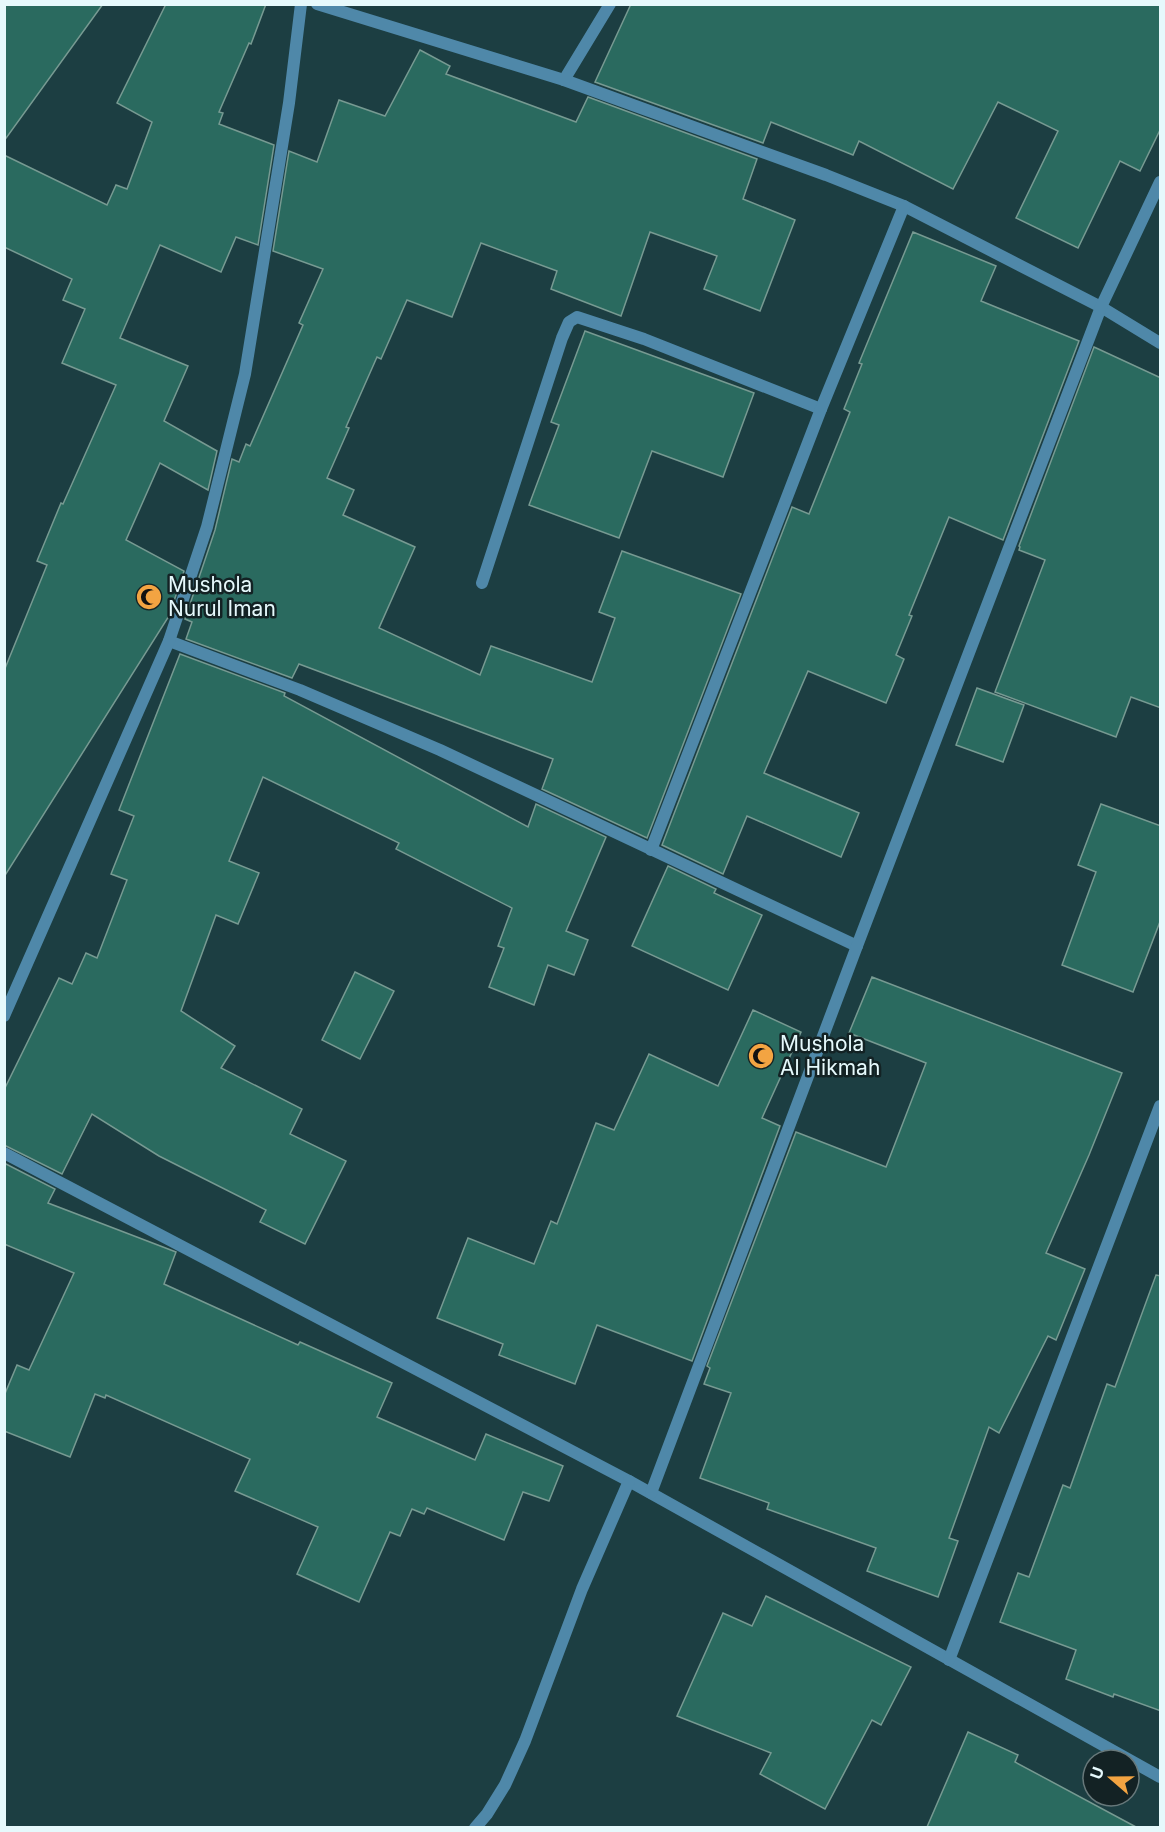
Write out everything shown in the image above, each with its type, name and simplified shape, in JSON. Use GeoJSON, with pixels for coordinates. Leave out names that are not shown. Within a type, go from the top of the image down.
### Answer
{"type":"FeatureCollection","features":[{"type":"Feature","properties":{"kind":"street"},"geometry":{"type":"LineString","coordinates":[[4,1016],[169,641],[207,527],[245,374],[289,103],[301,4]]}},
{"type":"Feature","properties":{"kind":"street"},"geometry":{"type":"LineString","coordinates":[[317,4],[564,80],[826,175],[904,206],[1101,307],[1161,343]]}},
{"type":"Feature","properties":{"kind":"street"},"geometry":{"type":"LineString","coordinates":[[564,80],[610,4]]}},
{"type":"Feature","properties":{"kind":"street"},"geometry":{"type":"LineString","coordinates":[[651,1493],[1101,307],[1161,182]]}},
{"type":"Feature","properties":{"kind":"street"},"geometry":{"type":"LineString","coordinates":[[651,850],[820,409],[904,206]]}},
{"type":"Feature","properties":{"kind":"street"},"geometry":{"type":"LineString","coordinates":[[482,583],[562,339],[569,322],[577,317],[644,339],[820,409]]}},
{"type":"Feature","properties":{"kind":"street"},"geometry":{"type":"LineString","coordinates":[[169,641],[300,690],[440,750],[857,946]]}},
{"type":"Feature","properties":{"kind":"street"},"geometry":{"type":"LineString","coordinates":[[950,1660],[1161,1106]]}},
{"type":"Feature","properties":{"kind":"street"},"geometry":{"type":"LineString","coordinates":[[4,1154],[629,1481],[1161,1777]]}},
{"type":"Feature","properties":{"kind":"street"},"geometry":{"type":"LineString","coordinates":[[475,1827],[487,1814],[505,1785],[525,1741],[582,1589],[629,1481]]}},
{"type":"Feature","properties":{"kind":"building"},"geometry":{"type":"Polygon","coordinates":[[[4,4],[103,4],[4,141],[4,4]]]}},
{"type":"Feature","properties":{"kind":"building"},"geometry":{"type":"Polygon","coordinates":[[[166,4],[266,4],[251,44],[249,43],[219,112],[223,113],[219,124],[274,145],[258,245],[236,237],[221,272],[160,245],[120,338],[188,366],[164,421],[217,451],[208,490],[160,463],[126,540],[184,571],[169,616],[4,877],[4,671],[47,565],[37,561],[61,503],[63,504],[116,385],[62,363],[85,309],[63,300],[72,279],[4,247],[4,155],[107,205],[116,185],[127,189],[152,122],[117,103],[166,4]]]}},
{"type":"Feature","properties":{"kind":"building"},"geometry":{"type":"Polygon","coordinates":[[[631,4],[1161,4],[1161,128],[1140,171],[1120,161],[1078,248],[1016,218],[1058,131],[998,102],[953,189],[859,141],[853,155],[771,122],[763,143],[595,82],[631,4]]]}},
{"type":"Feature","properties":{"kind":"building"},"geometry":{"type":"Polygon","coordinates":[[[420,50],[450,66],[446,74],[576,122],[588,97],[757,159],[743,199],[795,220],[760,311],[704,289],[717,256],[650,232],[621,316],[551,289],[557,271],[481,243],[452,317],[407,300],[381,359],[377,357],[346,427],[349,428],[327,478],[354,490],[343,515],[415,547],[379,628],[480,675],[491,646],[592,682],[615,618],[599,612],[622,551],[741,594],[647,838],[542,789],[553,759],[299,664],[292,678],[186,639],[192,622],[185,619],[215,530],[232,459],[239,462],[246,444],[250,446],[303,325],[299,323],[323,269],[273,251],[289,151],[317,162],[339,100],[385,116],[420,50]]]}},
{"type":"Feature","properties":{"kind":"building"},"geometry":{"type":"Polygon","coordinates":[[[913,232],[996,266],[981,301],[1079,341],[1003,540],[949,517],[909,615],[912,616],[896,655],[904,659],[886,703],[808,671],[764,773],[859,813],[841,857],[747,816],[723,874],[662,845],[792,507],[809,514],[850,412],[844,409],[862,364],[859,363],[913,232]]]}},
{"type":"Feature","properties":{"kind":"building"},"geometry":{"type":"Polygon","coordinates":[[[585,331],[754,393],[723,477],[652,451],[619,538],[529,505],[559,425],[551,422],[585,331]]]}},
{"type":"Feature","properties":{"kind":"building"},"geometry":{"type":"Polygon","coordinates":[[[1094,347],[1161,378],[1161,708],[1131,697],[1116,737],[995,692],[1045,560],[1019,550],[1019,546],[1094,347]]]}},
{"type":"Feature","properties":{"kind":"building"},"geometry":{"type":"Polygon","coordinates":[[[180,654],[285,693],[284,696],[528,827],[536,804],[606,837],[566,931],[588,940],[574,975],[548,965],[534,1005],[489,987],[504,948],[498,946],[512,908],[396,849],[399,843],[263,777],[229,861],[259,873],[238,924],[216,915],[181,1011],[235,1046],[221,1068],[302,1109],[290,1134],[346,1161],[305,1244],[260,1222],[266,1210],[159,1156],[92,1114],[62,1174],[4,1145],[4,1090],[59,978],[72,984],[86,953],[97,958],[127,880],[111,874],[134,816],[119,810],[180,654]]]}},
{"type":"Feature","properties":{"kind":"building"},"geometry":{"type":"Polygon","coordinates":[[[977,688],[1024,705],[1003,762],[956,745],[977,688]]]}},
{"type":"Feature","properties":{"kind":"building"},"geometry":{"type":"Polygon","coordinates":[[[1101,804],[1161,826],[1161,919],[1133,992],[1062,965],[1096,872],[1078,865],[1101,804]]]}},
{"type":"Feature","properties":{"kind":"building"},"geometry":{"type":"Polygon","coordinates":[[[668,866],[716,889],[714,893],[762,915],[728,990],[632,946],[668,866]]]}},
{"type":"Feature","properties":{"kind":"building"},"geometry":{"type":"Polygon","coordinates":[[[355,972],[394,991],[360,1059],[322,1040],[355,972]]]}},
{"type":"Feature","properties":{"kind":"building"},"geometry":{"type":"Polygon","coordinates":[[[872,977],[1122,1073],[1046,1253],[1085,1269],[1056,1340],[1048,1336],[999,1433],[989,1427],[949,1538],[958,1541],[938,1597],[867,1571],[876,1548],[767,1509],[769,1503],[700,1478],[731,1393],[704,1384],[710,1368],[707,1366],[796,1132],[886,1167],[926,1063],[849,1033],[872,977]]]}},
{"type":"Feature","properties":{"kind":"building"},"geometry":{"type":"Polygon","coordinates":[[[753,1010],[801,1032],[762,1118],[780,1126],[692,1361],[597,1325],[575,1384],[499,1355],[503,1344],[437,1318],[468,1238],[534,1264],[551,1221],[557,1224],[596,1123],[614,1130],[649,1054],[718,1086],[753,1010]]]}},
{"type":"Feature","properties":{"kind":"building"},"geometry":{"type":"Polygon","coordinates":[[[4,1163],[55,1189],[48,1203],[176,1252],[164,1284],[298,1345],[300,1342],[392,1383],[377,1417],[475,1460],[486,1434],[563,1466],[549,1501],[523,1492],[504,1540],[427,1508],[424,1514],[412,1509],[400,1536],[390,1532],[359,1602],[297,1574],[318,1527],[235,1491],[250,1459],[106,1395],[105,1398],[95,1394],[70,1457],[4,1431],[4,1396],[17,1365],[29,1370],[74,1273],[4,1244],[4,1163]]]}},
{"type":"Feature","properties":{"kind":"building"},"geometry":{"type":"Polygon","coordinates":[[[1156,1275],[1161,1276],[1161,1711],[1114,1694],[1113,1697],[1066,1679],[1076,1650],[1000,1622],[1018,1573],[1029,1577],[1063,1485],[1070,1488],[1107,1384],[1115,1387],[1156,1275]]]}},
{"type":"Feature","properties":{"kind":"building"},"geometry":{"type":"Polygon","coordinates":[[[766,1596],[911,1667],[881,1725],[872,1720],[825,1809],[760,1774],[771,1753],[677,1716],[723,1613],[752,1626],[766,1596]]]}},
{"type":"Feature","properties":{"kind":"building"},"geometry":{"type":"Polygon","coordinates":[[[968,1732],[1018,1755],[1015,1762],[1081,1797],[1081,1808],[1101,1808],[1136,1827],[927,1827],[968,1732]]]}},
{"type":"Feature","properties":{"kind":"place","name":"Mushola Nurul Iman"},"geometry":{"type":"Point","coordinates":[149,597]}},
{"type":"Feature","properties":{"kind":"place","name":"Mushola Al Hikmah"},"geometry":{"type":"Point","coordinates":[761,1056]}}]}
